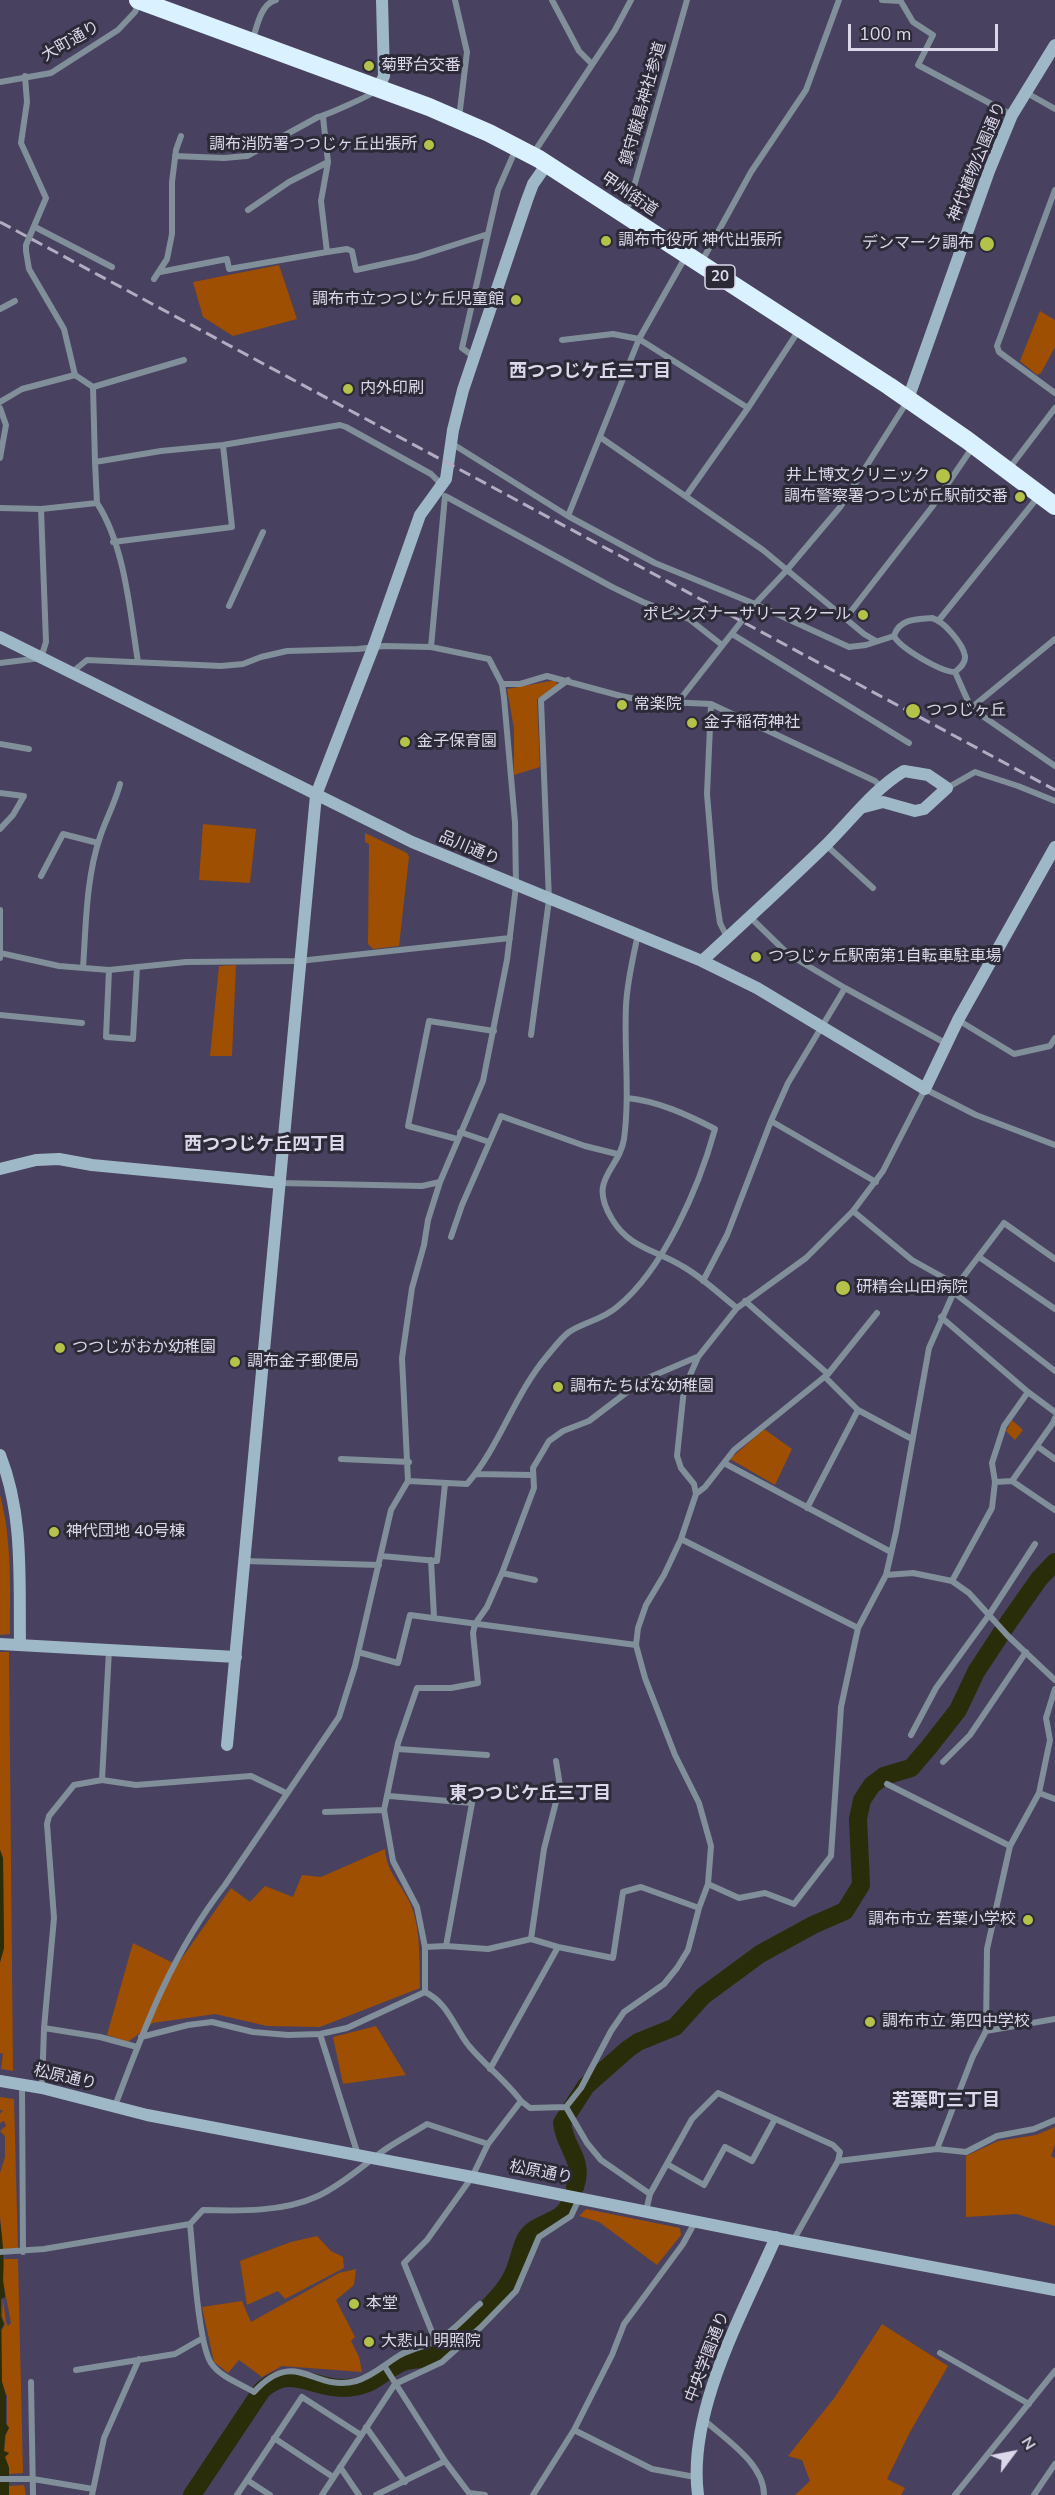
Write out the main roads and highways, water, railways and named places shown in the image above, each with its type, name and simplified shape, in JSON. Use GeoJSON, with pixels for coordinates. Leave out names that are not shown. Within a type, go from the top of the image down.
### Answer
{"type":"FeatureCollection","features":[{"type":"Feature","properties":{"kind":"highway","name":"甲州街道"},"geometry":{"type":"LineString","coordinates":[[139,0],[459,120],[532,155],[908,399],[1055,506]]}},
{"type":"Feature","properties":{"kind":"waterway"},"geometry":{"type":"LineString","coordinates":[[575,2187],[578,2169],[562,2123],[586,2086],[638,2042],[675,2027],[703,1996],[760,1954],[813,1925],[845,1911],[861,1885],[858,1819],[862,1800],[872,1785],[884,1776],[911,1768],[929,1747],[958,1710],[976,1672],[1008,1623],[1039,1579],[1055,1562]]}},
{"type":"Feature","properties":{"kind":"waterway"},"geometry":{"type":"LineString","coordinates":[[192,2495],[262,2390],[272,2382],[292,2378],[331,2387],[353,2387],[369,2383],[405,2361],[431,2356],[474,2321],[496,2299],[513,2275],[526,2238],[530,2233],[561,2216],[569,2205]]}},
{"type":"Feature","properties":{"kind":"railway"},"geometry":{"type":"LineString","coordinates":[[0,222],[1055,790]]}},
{"type":"Feature","properties":{"kind":"place","name":"菊野台交番"},"geometry":{"type":"Point","coordinates":[369,66]}},
{"type":"Feature","properties":{"kind":"place","name":"調布消防署つつじヶ丘出張所"},"geometry":{"type":"Point","coordinates":[429,145]}},
{"type":"Feature","properties":{"kind":"place","name":"調布市役所 神代出張所"},"geometry":{"type":"Point","coordinates":[606,241]}},
{"type":"Feature","properties":{"kind":"place","name":"デンマーク調布"},"geometry":{"type":"Point","coordinates":[987,244]}},
{"type":"Feature","properties":{"kind":"place","name":"調布市立つつじケ丘児童館"},"geometry":{"type":"Point","coordinates":[516,300]}},
{"type":"Feature","properties":{"kind":"place","name":"内外印刷"},"geometry":{"type":"Point","coordinates":[348,389]}},
{"type":"Feature","properties":{"kind":"place","name":"井上博文クリニック"},"geometry":{"type":"Point","coordinates":[943,476]}},
{"type":"Feature","properties":{"kind":"place","name":"調布警察署つつじが丘駅前交番"},"geometry":{"type":"Point","coordinates":[1020,497]}},
{"type":"Feature","properties":{"kind":"place","name":"ポピンズナーサリースクール"},"geometry":{"type":"Point","coordinates":[863,615]}},
{"type":"Feature","properties":{"kind":"place","name":"常楽院"},"geometry":{"type":"Point","coordinates":[622,705]}},
{"type":"Feature","properties":{"kind":"place","name":"つつじヶ丘"},"geometry":{"type":"Point","coordinates":[913,711]}},
{"type":"Feature","properties":{"kind":"place","name":"金子稲荷神社"},"geometry":{"type":"Point","coordinates":[692,723]}},
{"type":"Feature","properties":{"kind":"place","name":"金子保育園"},"geometry":{"type":"Point","coordinates":[405,742]}},
{"type":"Feature","properties":{"kind":"place","name":"つつじヶ丘駅南第1自転車駐車場"},"geometry":{"type":"Point","coordinates":[756,957]}},
{"type":"Feature","properties":{"kind":"place","name":"研精会山田病院"},"geometry":{"type":"Point","coordinates":[843,1288]}},
{"type":"Feature","properties":{"kind":"place","name":"つつじがおか幼稚園"},"geometry":{"type":"Point","coordinates":[60,1348]}},
{"type":"Feature","properties":{"kind":"place","name":"調布金子郵便局"},"geometry":{"type":"Point","coordinates":[235,1362]}},
{"type":"Feature","properties":{"kind":"place","name":"調布たちばな幼稚園"},"geometry":{"type":"Point","coordinates":[558,1387]}},
{"type":"Feature","properties":{"kind":"place","name":"神代団地 40号棟"},"geometry":{"type":"Point","coordinates":[54,1532]}},
{"type":"Feature","properties":{"kind":"place","name":"調布市立 若葉小学校"},"geometry":{"type":"Point","coordinates":[1028,1920]}},
{"type":"Feature","properties":{"kind":"place","name":"調布市立 第四中学校"},"geometry":{"type":"Point","coordinates":[870,2022]}},
{"type":"Feature","properties":{"kind":"place","name":"本堂"},"geometry":{"type":"Point","coordinates":[354,2304]}},
{"type":"Feature","properties":{"kind":"place","name":"大悲山 明照院"},"geometry":{"type":"Point","coordinates":[369,2342]}},
{"type":"Feature","properties":{"kind":"district","name":"西つつじケ丘三丁目"},"geometry":{"type":"Point","coordinates":[590,373]}},
{"type":"Feature","properties":{"kind":"district","name":"西つつじケ丘四丁目"},"geometry":{"type":"Point","coordinates":[265,1146]}},
{"type":"Feature","properties":{"kind":"district","name":"東つつじケ丘三丁目"},"geometry":{"type":"Point","coordinates":[530,1795]}},
{"type":"Feature","properties":{"kind":"district","name":"若葉町三丁目"},"geometry":{"type":"Point","coordinates":[946,2102]}}]}
